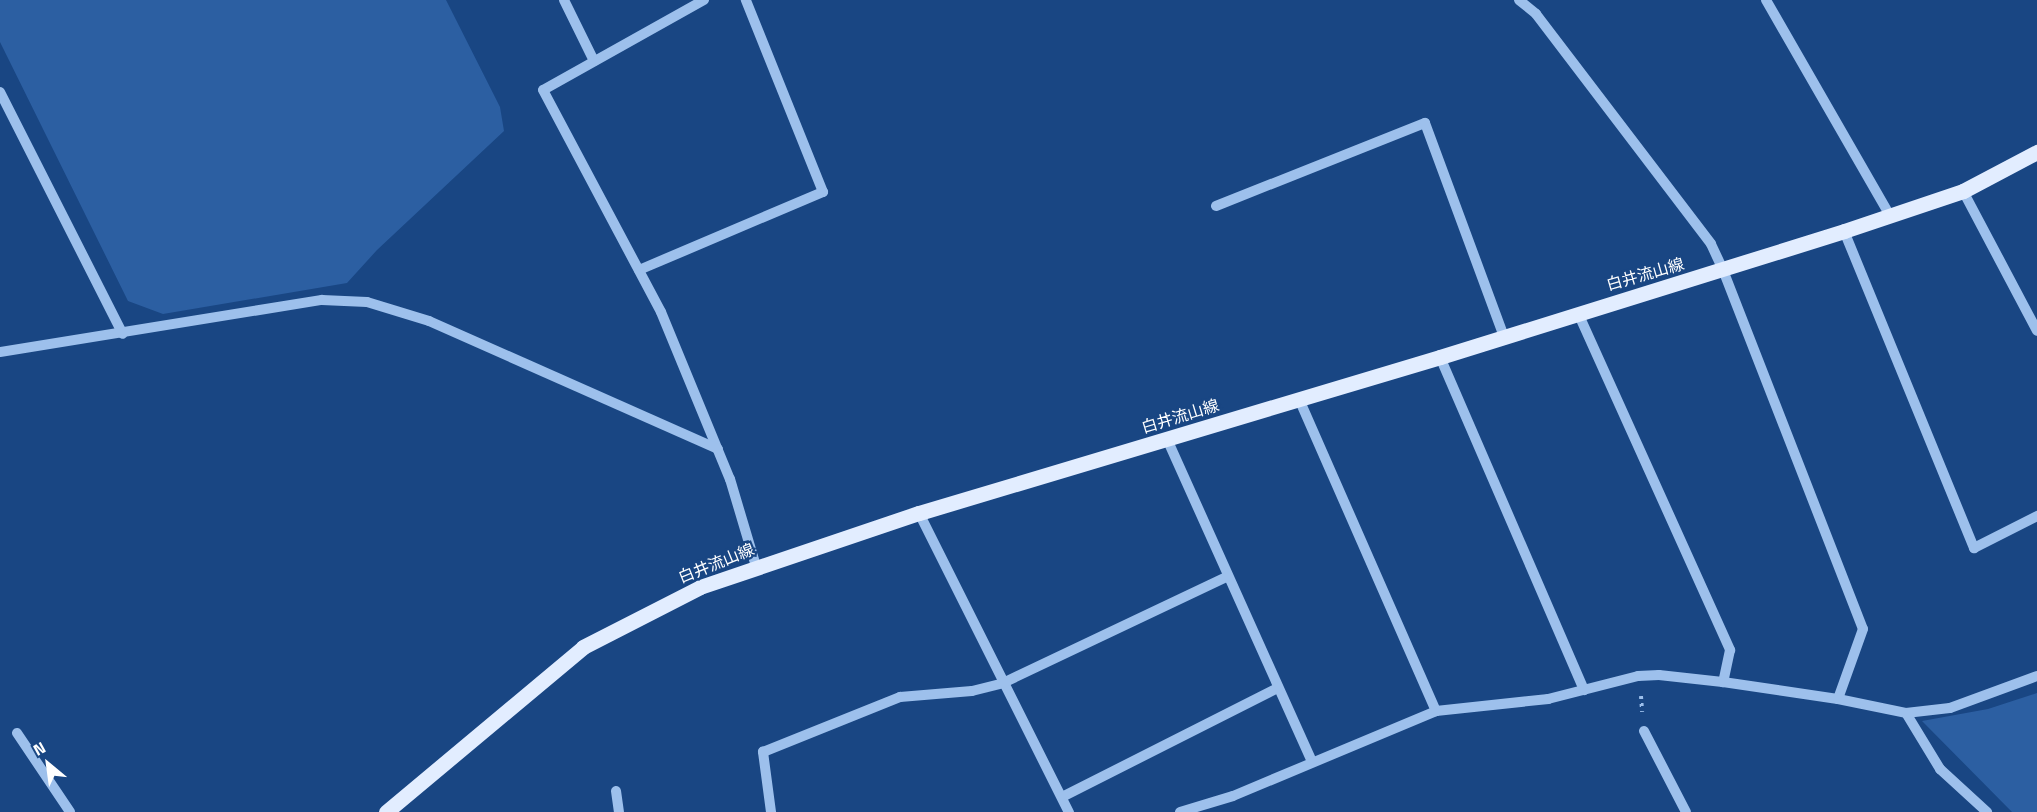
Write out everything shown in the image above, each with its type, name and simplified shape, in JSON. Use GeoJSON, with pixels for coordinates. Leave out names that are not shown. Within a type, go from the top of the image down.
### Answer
{"type":"FeatureCollection","features":[{"type":"Feature","properties":{"kind":"main road","name":"白井流山線"},"geometry":{"type":"LineString","coordinates":[[386,812],[583,646],[700,587],[756,566],[919,513],[1440,357],[1844,231],[1963,190],[2037,152]]}},
{"type":"Feature","properties":{"kind":"street"},"geometry":{"type":"LineString","coordinates":[[564,0],[594,61]]}},
{"type":"Feature","properties":{"kind":"street"},"geometry":{"type":"LineString","coordinates":[[704,0],[543,90],[661,312],[730,479],[756,566]]}},
{"type":"Feature","properties":{"kind":"street"},"geometry":{"type":"LineString","coordinates":[[639,270],[823,192],[746,0]]}},
{"type":"Feature","properties":{"kind":"street"},"geometry":{"type":"LineString","coordinates":[[1519,0],[1536,14],[1711,244],[1723,270],[1863,629],[1838,699]]}},
{"type":"Feature","properties":{"kind":"street"},"geometry":{"type":"LineString","coordinates":[[1766,0],[1889,214]]}},
{"type":"Feature","properties":{"kind":"street"},"geometry":{"type":"LineString","coordinates":[[0,92],[123,333]]}},
{"type":"Feature","properties":{"kind":"street"},"geometry":{"type":"LineString","coordinates":[[1216,206],[1425,123],[1504,336]]}},
{"type":"Feature","properties":{"kind":"street"},"geometry":{"type":"LineString","coordinates":[[1963,190],[2037,332]]}},
{"type":"Feature","properties":{"kind":"street"},"geometry":{"type":"LineString","coordinates":[[1844,231],[1974,548],[2037,516]]}},
{"type":"Feature","properties":{"kind":"street"},"geometry":{"type":"LineString","coordinates":[[0,352],[322,300],[367,302],[429,321],[718,449]]}},
{"type":"Feature","properties":{"kind":"street"},"geometry":{"type":"LineString","coordinates":[[1578,313],[1730,650],[1723,682]]}},
{"type":"Feature","properties":{"kind":"street"},"geometry":{"type":"LineString","coordinates":[[1440,357],[1584,690]]}},
{"type":"Feature","properties":{"kind":"street"},"geometry":{"type":"LineString","coordinates":[[1299,399],[1436,711]]}},
{"type":"Feature","properties":{"kind":"street"},"geometry":{"type":"LineString","coordinates":[[1167,439],[1312,762]]}},
{"type":"Feature","properties":{"kind":"street"},"geometry":{"type":"LineString","coordinates":[[919,513],[1069,812]]}},
{"type":"Feature","properties":{"kind":"street"},"geometry":{"type":"LineString","coordinates":[[771,812],[763,752],[900,697],[972,691],[1003,683],[1228,576]]}},
{"type":"Feature","properties":{"kind":"street"},"geometry":{"type":"LineString","coordinates":[[1180,812],[1233,796],[1436,711],[1548,699],[1638,676],[1659,675],[1723,682],[1838,699],[1906,712],[1950,708],[2037,676]]}},
{"type":"Feature","properties":{"kind":"street"},"geometry":{"type":"LineString","coordinates":[[1062,797],[1278,688]]}},
{"type":"Feature","properties":{"kind":"street"},"geometry":{"type":"LineString","coordinates":[[1906,712],[1940,769],[1987,812]]}},
{"type":"Feature","properties":{"kind":"street"},"geometry":{"type":"LineString","coordinates":[[1644,731],[1686,812]]}},
{"type":"Feature","properties":{"kind":"street"},"geometry":{"type":"LineString","coordinates":[[17,733],[70,812]]}},
{"type":"Feature","properties":{"kind":"street"},"geometry":{"type":"LineString","coordinates":[[616,791],[619,812]]}},
{"type":"Feature","properties":{"kind":"path"},"geometry":{"type":"LineString","coordinates":[[1638,676],[1644,731]]}},
{"type":"Feature","properties":{"kind":"shaded area"},"geometry":{"type":"Polygon","coordinates":[[[0,0],[446,0],[500,107],[504,131],[377,250],[347,283],[163,314],[128,301],[0,42],[0,0]]]}},
{"type":"Feature","properties":{"kind":"shaded area"},"geometry":{"type":"Polygon","coordinates":[[[2037,693],[2037,812],[2012,812],[1922,721],[1988,709],[2037,693]]]}}]}
